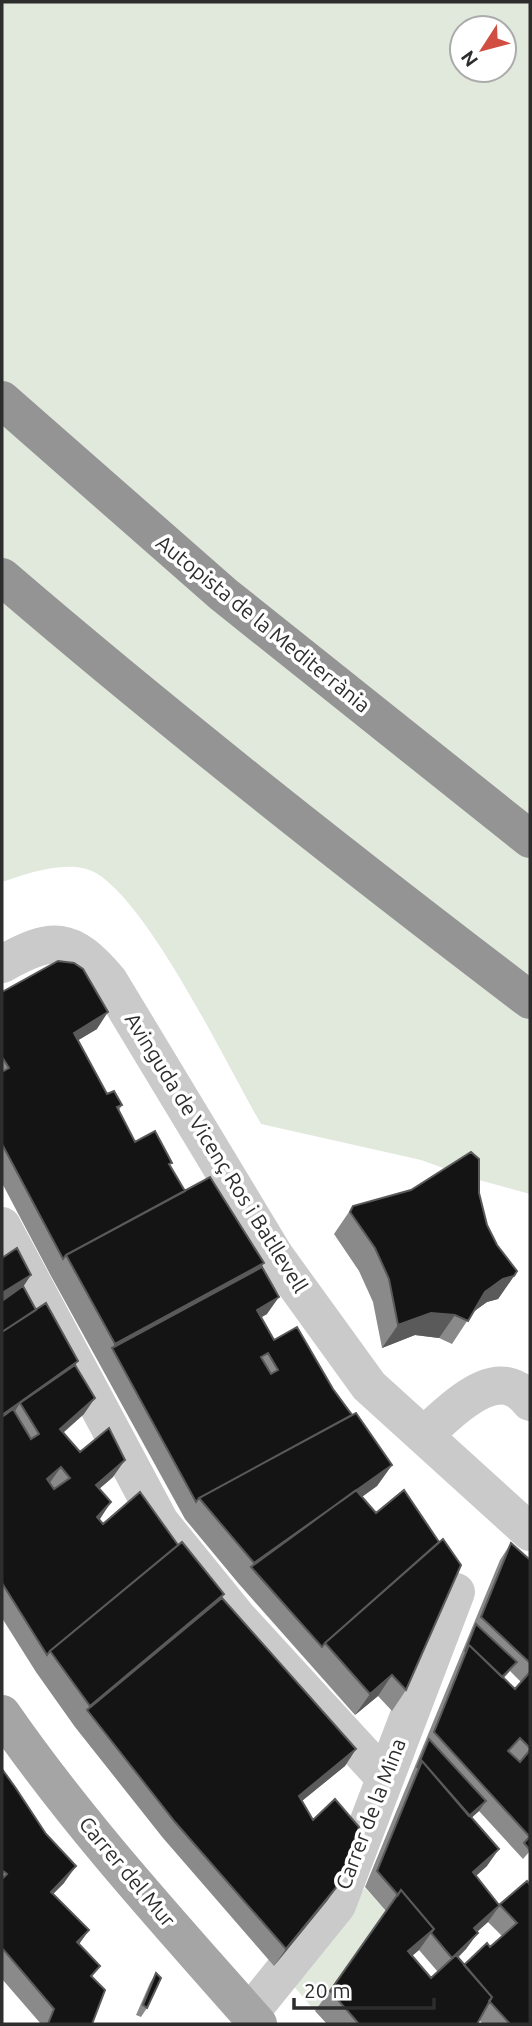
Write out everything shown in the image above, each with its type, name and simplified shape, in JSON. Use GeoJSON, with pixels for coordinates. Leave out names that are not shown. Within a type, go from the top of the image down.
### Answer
{"type":"FeatureCollection","features":[{"type":"Feature","properties":{"kind":"highway","name":"Autopista de la Mediterrània"},"geometry":{"type":"LineString","coordinates":[[2,400],[222,594],[530,839]]}},
{"type":"Feature","properties":{"kind":"highway"},"geometry":{"type":"LineString","coordinates":[[2,577],[176,725],[530,999]]}},
{"type":"Feature","properties":{"kind":"main road","name":"Carrer del Mur"},"geometry":{"type":"LineString","coordinates":[[2,1714],[35,1761],[126,1872],[254,2019]]}},
{"type":"Feature","properties":{"kind":"street","name":"Avinguda de Vicenç Ros i Batllevell"},"geometry":{"type":"LineString","coordinates":[[2,964],[32,947],[60,943],[87,955],[109,981],[275,1256],[369,1386],[530,1532]]}},
{"type":"Feature","properties":{"kind":"street"},"geometry":{"type":"LineString","coordinates":[[2,1226],[160,1522],[238,1618],[384,1777]]}},
{"type":"Feature","properties":{"kind":"street"},"geometry":{"type":"LineString","coordinates":[[424,1435],[473,1393],[502,1384],[523,1393],[530,1402]]}},
{"type":"Feature","properties":{"kind":"street","name":"Carrer de la Mina"},"geometry":{"type":"LineString","coordinates":[[254,2019],[337,1905],[456,1592]]}},
{"type":"Feature","properties":{"kind":"shaded area"},"geometry":{"type":"Polygon","coordinates":[[[2,2],[530,2],[530,1194],[468,1177],[421,1160],[261,1124],[186,988],[140,917],[117,891],[96,873],[86,869],[49,868],[2,882],[2,2]]]}},
{"type":"Feature","properties":{"kind":"shaded area"},"geometry":{"type":"Polygon","coordinates":[[[365,1888],[386,1911],[315,2011],[291,1983],[365,1888]]]}},
{"type":"Feature","properties":{"kind":"building"},"geometry":{"type":"Polygon","coordinates":[[[58,961],[74,963],[83,969],[108,1012],[74,1033],[107,1094],[114,1091],[122,1105],[117,1107],[135,1142],[155,1131],[172,1163],[169,1164],[185,1191],[63,1259],[2,1144],[2,1072],[9,1068],[2,1057],[2,992],[58,961]]]}},
{"type":"Feature","properties":{"kind":"building"},"geometry":{"type":"Polygon","coordinates":[[[471,1152],[479,1159],[479,1193],[487,1225],[497,1245],[517,1271],[514,1276],[503,1279],[485,1292],[468,1321],[455,1315],[431,1313],[398,1325],[389,1279],[375,1248],[350,1212],[353,1206],[411,1190],[471,1152]]]}},
{"type":"Feature","properties":{"kind":"building"},"geometry":{"type":"Polygon","coordinates":[[[210,1177],[264,1263],[115,1344],[66,1255],[210,1177]]]}},
{"type":"Feature","properties":{"kind":"building"},"geometry":{"type":"Polygon","coordinates":[[[17,1248],[31,1275],[2,1293],[2,1258],[17,1248]]]}},
{"type":"Feature","properties":{"kind":"building"},"geometry":{"type":"Polygon","coordinates":[[[262,1267],[279,1297],[257,1310],[274,1340],[297,1327],[333,1389],[352,1415],[196,1502],[112,1348],[262,1267]],[[268,1353],[261,1357],[271,1374],[278,1370],[268,1353]]]}},
{"type":"Feature","properties":{"kind":"building"},"geometry":{"type":"Polygon","coordinates":[[[23,1286],[36,1310],[2,1332],[2,1301],[23,1286]]]}},
{"type":"Feature","properties":{"kind":"building"},"geometry":{"type":"Polygon","coordinates":[[[46,1303],[78,1361],[2,1415],[2,1332],[46,1303]]]}},
{"type":"Feature","properties":{"kind":"building"},"geometry":{"type":"Polygon","coordinates":[[[75,1365],[95,1398],[60,1429],[80,1452],[109,1428],[125,1460],[96,1485],[111,1502],[97,1517],[103,1524],[140,1492],[178,1545],[47,1655],[2,1583],[2,1417],[13,1409],[31,1439],[39,1434],[20,1403],[75,1365]],[[61,1467],[47,1479],[54,1489],[70,1478],[61,1467]]]}},
{"type":"Feature","properties":{"kind":"building"},"geometry":{"type":"Polygon","coordinates":[[[356,1413],[392,1465],[254,1563],[199,1498],[356,1413]]]}},
{"type":"Feature","properties":{"kind":"building"},"geometry":{"type":"Polygon","coordinates":[[[356,1490],[376,1513],[404,1490],[439,1542],[322,1647],[251,1567],[356,1490]]]}},
{"type":"Feature","properties":{"kind":"building"},"geometry":{"type":"Polygon","coordinates":[[[443,1539],[461,1565],[406,1690],[392,1675],[370,1694],[325,1643],[443,1539]]]}},
{"type":"Feature","properties":{"kind":"building"},"geometry":{"type":"Polygon","coordinates":[[[182,1542],[224,1594],[90,1706],[50,1651],[182,1542]]]}},
{"type":"Feature","properties":{"kind":"building"},"geometry":{"type":"Polygon","coordinates":[[[511,1543],[530,1560],[530,1663],[481,1617],[511,1543]]]}},
{"type":"Feature","properties":{"kind":"building"},"geometry":{"type":"Polygon","coordinates":[[[222,1598],[356,1749],[299,1796],[313,1820],[335,1799],[359,1827],[339,1884],[286,1949],[175,1822],[87,1710],[222,1598]]]}},
{"type":"Feature","properties":{"kind":"building"},"geometry":{"type":"Polygon","coordinates":[[[476,1624],[517,1662],[502,1677],[469,1645],[465,1652],[476,1624]]]}},
{"type":"Feature","properties":{"kind":"building"},"geometry":{"type":"Polygon","coordinates":[[[469,1645],[515,1689],[530,1672],[530,1748],[520,1738],[508,1751],[520,1762],[530,1750],[529,1836],[434,1732],[469,1645]]]}},
{"type":"Feature","properties":{"kind":"building"},"geometry":{"type":"Polygon","coordinates":[[[429,1739],[486,1801],[469,1816],[422,1761],[417,1768],[429,1739]]]}},
{"type":"Feature","properties":{"kind":"building"},"geometry":{"type":"Polygon","coordinates":[[[422,1761],[499,1849],[473,1872],[499,1905],[527,1881],[530,1885],[530,2024],[510,2024],[489,2001],[492,1997],[464,1965],[487,1943],[490,1947],[517,1923],[500,1905],[474,1928],[478,1933],[452,1958],[431,1933],[434,1929],[401,1890],[398,1895],[377,1871],[422,1761]]]}},
{"type":"Feature","properties":{"kind":"building"},"geometry":{"type":"Polygon","coordinates":[[[2,1769],[46,1834],[76,1866],[51,1892],[89,1930],[77,1942],[100,1966],[91,1976],[105,1990],[92,2024],[48,2024],[54,2009],[2,1948],[2,1879],[7,1874],[2,1870],[2,1769]]]}},
{"type":"Feature","properties":{"kind":"building"},"geometry":{"type":"Polygon","coordinates":[[[530,1836],[530,1848],[529,1849],[524,1843],[530,1836]]]}},
{"type":"Feature","properties":{"kind":"building"},"geometry":{"type":"Polygon","coordinates":[[[401,1890],[434,1929],[408,1951],[431,1978],[456,1955],[492,1997],[477,2024],[359,2024],[330,1991],[401,1890]]]}},
{"type":"Feature","properties":{"kind":"building"},"geometry":{"type":"Polygon","coordinates":[[[156,1973],[161,1978],[147,2008],[143,2005],[156,1973]]]}}]}
